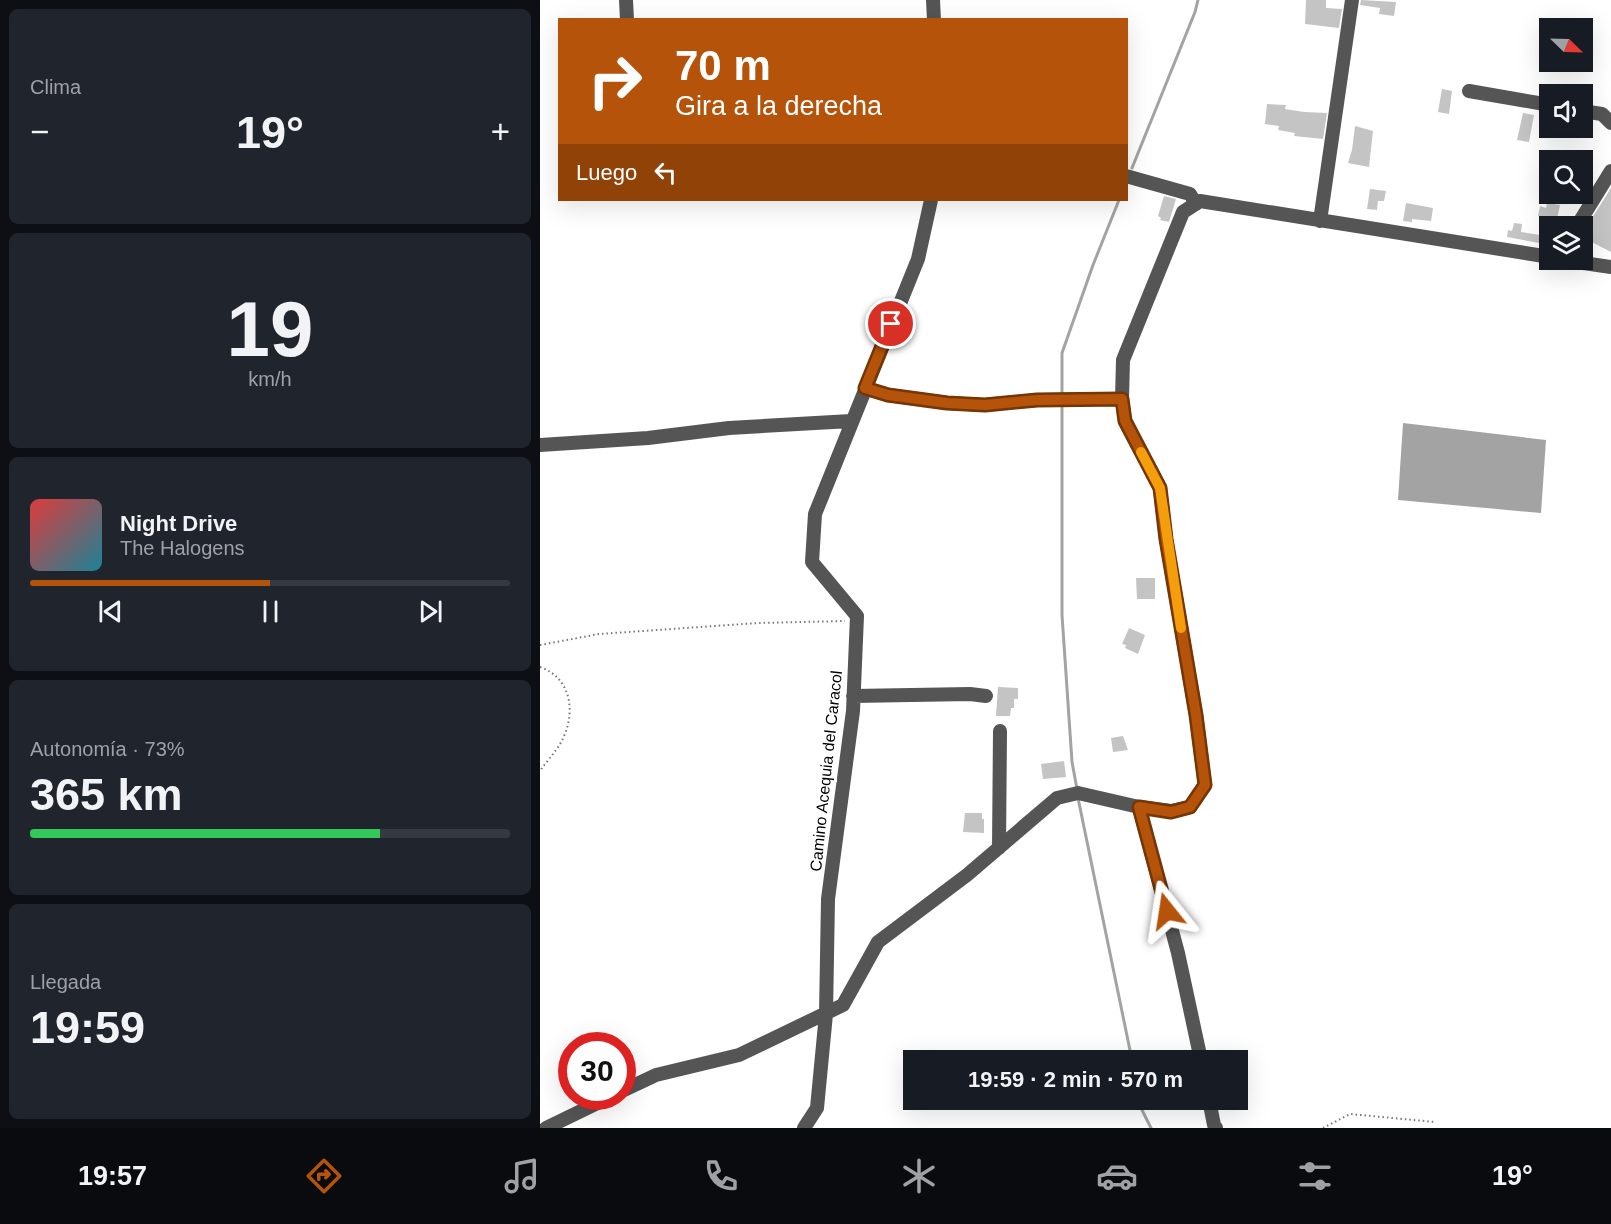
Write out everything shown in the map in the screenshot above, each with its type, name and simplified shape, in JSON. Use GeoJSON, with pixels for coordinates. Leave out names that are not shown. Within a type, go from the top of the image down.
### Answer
{"type":"FeatureCollection","features":[{"type":"Feature","properties":{"kind":"street"},"geometry":{"type":"LineString","coordinates":[[626,0],[627,18]]}},
{"type":"Feature","properties":{"kind":"street"},"geometry":{"type":"LineString","coordinates":[[933,0],[934,18]]}},
{"type":"Feature","properties":{"kind":"street"},"geometry":{"type":"LineString","coordinates":[[1320,220],[1352,0]]}},
{"type":"Feature","properties":{"kind":"street"},"geometry":{"type":"LineString","coordinates":[[1469,91],[1539,103]]}},
{"type":"Feature","properties":{"kind":"street"},"geometry":{"type":"LineString","coordinates":[[1593,113],[1602,114],[1611,123]]}},
{"type":"Feature","properties":{"kind":"street"},"geometry":{"type":"LineString","coordinates":[[1583,216],[1611,171]]}},
{"type":"Feature","properties":{"kind":"street"},"geometry":{"type":"LineString","coordinates":[[1128,177],[1190,194],[1196,204]]}},
{"type":"Feature","properties":{"kind":"street"},"geometry":{"type":"LineString","coordinates":[[857,621],[857,616],[812,562],[815,514],[918,259],[931,201]]}},
{"type":"Feature","properties":{"kind":"street"},"geometry":{"type":"LineString","coordinates":[[636,1084],[656,1075],[739,1055],[843,1005],[878,942],[967,875],[1057,798],[1078,793],[1171,812],[1190,807],[1205,785],[1160,488],[1125,421],[1122,399],[1124,360],[1183,212],[1200,201],[1539,255]]}},
{"type":"Feature","properties":{"kind":"street"},"geometry":{"type":"LineString","coordinates":[[1593,264],[1611,267]]}},
{"type":"Feature","properties":{"kind":"street"},"geometry":{"type":"LineString","coordinates":[[865,388],[900,397],[985,405],[1037,400],[1122,399]]}},
{"type":"Feature","properties":{"kind":"street"},"geometry":{"type":"LineString","coordinates":[[540,445],[648,438],[741,428],[851,422]]}},
{"type":"Feature","properties":{"kind":"street","name":"Camino Acequia del Caracol"},"geometry":{"type":"LineString","coordinates":[[804,1128],[817,1108],[826,1014],[828,899],[853,696],[857,621]]}},
{"type":"Feature","properties":{"kind":"street"},"geometry":{"type":"LineString","coordinates":[[853,696],[969,694],[986,696]]}},
{"type":"Feature","properties":{"kind":"street"},"geometry":{"type":"LineString","coordinates":[[999,848],[1000,731]]}},
{"type":"Feature","properties":{"kind":"street"},"geometry":{"type":"LineString","coordinates":[[1139,807],[1178,953],[1199,1050]]}},
{"type":"Feature","properties":{"kind":"street"},"geometry":{"type":"LineString","coordinates":[[546,1128],[583,1110]]}},
{"type":"Feature","properties":{"kind":"street"},"geometry":{"type":"LineString","coordinates":[[1211,1110],[1216,1128]]}},
{"type":"Feature","properties":{"kind":"path"},"geometry":{"type":"LineString","coordinates":[[540,645],[598,634],[758,623],[857,621]]}},
{"type":"Feature","properties":{"kind":"path"},"geometry":{"type":"LineString","coordinates":[[540,667],[548,669],[566,686],[571,709],[561,743],[540,771]]}},
{"type":"Feature","properties":{"kind":"path"},"geometry":{"type":"LineString","coordinates":[[1323,1128],[1350,1114],[1435,1122]]}},
{"type":"Feature","properties":{"kind":"shaded area"},"geometry":{"type":"Polygon","coordinates":[[[1403,423],[1546,440],[1541,513],[1398,500],[1403,423]]]}},
{"type":"Feature","properties":{"kind":"building"},"geometry":{"type":"Polygon","coordinates":[[[1306,0],[1326,0],[1326,8],[1342,9],[1339,28],[1305,24],[1306,0]]]}},
{"type":"Feature","properties":{"kind":"building"},"geometry":{"type":"Polygon","coordinates":[[[1361,0],[1396,2],[1394,16],[1379,14],[1380,8],[1360,5],[1361,0]]]}},
{"type":"Feature","properties":{"kind":"building"},"geometry":{"type":"Polygon","coordinates":[[[1442,89],[1452,91],[1449,114],[1438,112],[1442,89]]]}},
{"type":"Feature","properties":{"kind":"building"},"geometry":{"type":"Polygon","coordinates":[[[1267,104],[1286,105],[1285,109],[1304,112],[1327,113],[1323,139],[1294,136],[1295,133],[1278,130],[1279,126],[1265,124],[1267,104]]]}},
{"type":"Feature","properties":{"kind":"building"},"geometry":{"type":"Polygon","coordinates":[[[1523,113],[1534,115],[1529,142],[1517,140],[1523,113]]]}},
{"type":"Feature","properties":{"kind":"building"},"geometry":{"type":"Polygon","coordinates":[[[1355,126],[1373,131],[1369,167],[1348,163],[1355,126]]]}},
{"type":"Feature","properties":{"kind":"building"},"geometry":{"type":"Polygon","coordinates":[[[1611,188],[1611,252],[1593,243],[1593,217],[1611,188]]]}},
{"type":"Feature","properties":{"kind":"building"},"geometry":{"type":"Polygon","coordinates":[[[1370,189],[1386,191],[1384,201],[1378,201],[1377,210],[1367,209],[1370,189]]]}},
{"type":"Feature","properties":{"kind":"building"},"geometry":{"type":"Polygon","coordinates":[[[1164,196],[1176,199],[1169,222],[1160,220],[1158,216],[1164,196]]]}},
{"type":"Feature","properties":{"kind":"building"},"geometry":{"type":"Polygon","coordinates":[[[1406,203],[1433,208],[1431,221],[1412,219],[1412,222],[1403,221],[1406,203]]]}},
{"type":"Feature","properties":{"kind":"building"},"geometry":{"type":"Polygon","coordinates":[[[1547,204],[1560,205],[1558,216],[1538,216],[1540,206],[1546,208],[1547,204]]]}},
{"type":"Feature","properties":{"kind":"building"},"geometry":{"type":"Polygon","coordinates":[[[1514,223],[1522,224],[1521,232],[1539,235],[1539,243],[1507,237],[1508,230],[1512,231],[1514,223]]]}},
{"type":"Feature","properties":{"kind":"building"},"geometry":{"type":"Polygon","coordinates":[[[1136,578],[1155,578],[1155,599],[1137,599],[1136,578]]]}},
{"type":"Feature","properties":{"kind":"building"},"geometry":{"type":"Polygon","coordinates":[[[1129,628],[1145,635],[1138,654],[1125,648],[1126,645],[1122,644],[1129,628]]]}},
{"type":"Feature","properties":{"kind":"building"},"geometry":{"type":"Polygon","coordinates":[[[998,687],[1018,688],[1018,699],[1014,699],[1014,708],[1011,708],[1010,716],[996,716],[998,687]]]}},
{"type":"Feature","properties":{"kind":"building"},"geometry":{"type":"Polygon","coordinates":[[[1123,736],[1128,750],[1113,752],[1111,738],[1123,736]]]}},
{"type":"Feature","properties":{"kind":"building"},"geometry":{"type":"Polygon","coordinates":[[[1064,761],[1066,777],[1043,779],[1041,764],[1064,761]]]}},
{"type":"Feature","properties":{"kind":"building"},"geometry":{"type":"Polygon","coordinates":[[[965,813],[982,813],[984,833],[963,832],[965,813]]]}},
{"type":"Feature","properties":{"kind":"waterway"},"geometry":{"type":"LineString","coordinates":[[1132,168],[1198,0]]}},
{"type":"Feature","properties":{"kind":"waterway"},"geometry":{"type":"LineString","coordinates":[[1062,394],[1062,353],[1119,201]]}},
{"type":"Feature","properties":{"kind":"waterway"},"geometry":{"type":"LineString","coordinates":[[1062,405],[1062,615],[1072,762],[1077,789]]}},
{"type":"Feature","properties":{"kind":"waterway"},"geometry":{"type":"LineString","coordinates":[[1078,798],[1130,1050]]}},
{"type":"Feature","properties":{"kind":"waterway"},"geometry":{"type":"LineString","coordinates":[[1142,1110],[1151,1128]]}},
{"type":"Feature","properties":{"kind":"slow traffic"},"geometry":{"type":"LineString","coordinates":[[1141,452],[1160,488],[1181,628]]}},
{"type":"Feature","properties":{"kind":"route"},"geometry":{"type":"LineString","coordinates":[[891,324],[865,388],[888,395],[947,403],[985,405],[1037,400],[1122,399],[1125,421],[1160,488],[1205,785],[1190,807],[1171,812],[1139,807],[1167,911]]}}]}
